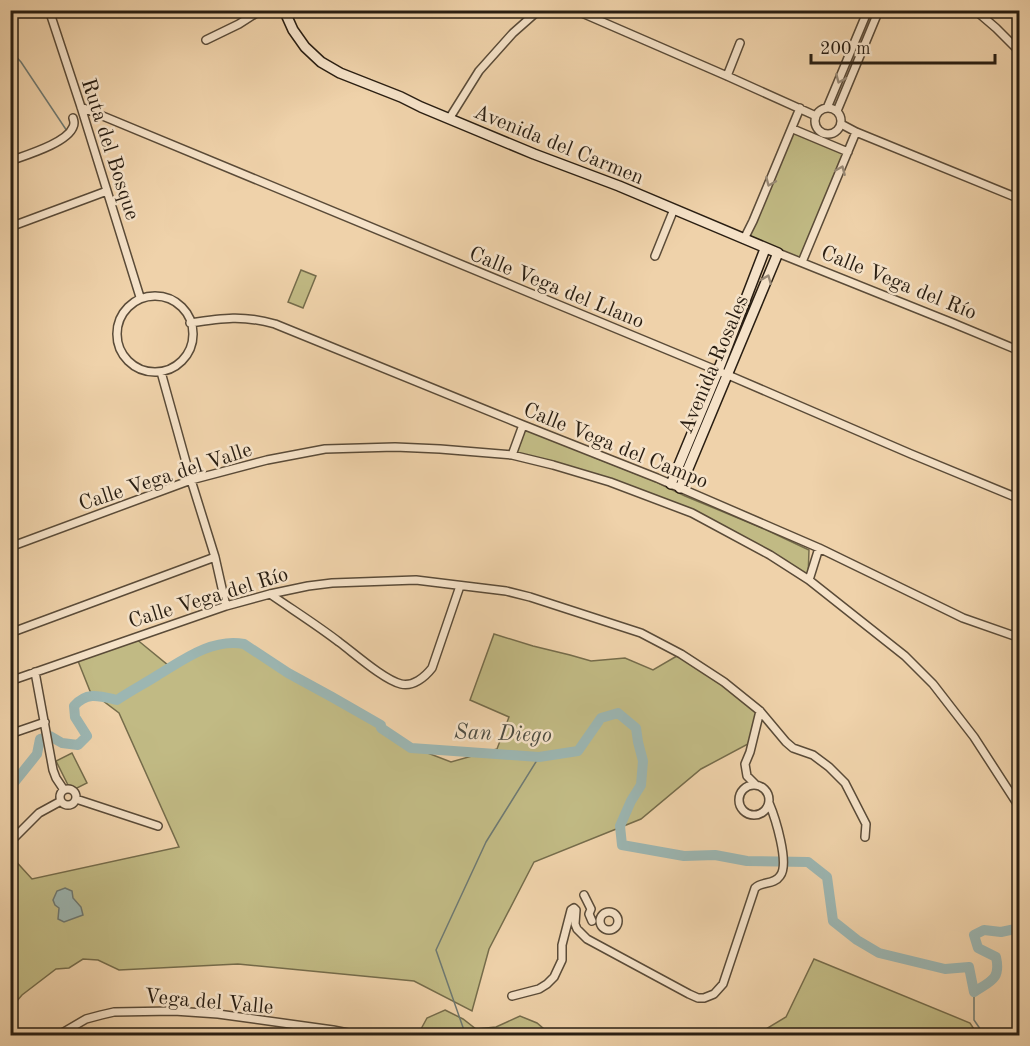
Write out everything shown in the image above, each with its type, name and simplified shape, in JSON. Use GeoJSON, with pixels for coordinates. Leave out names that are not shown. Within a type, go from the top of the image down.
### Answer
{"type":"FeatureCollection","features":[{"type":"Feature","properties":{"kind":"street","name":"Ruta del Bosque"},"geometry":{"type":"LineString","coordinates":[[49,10],[140,297]]}},
{"type":"Feature","properties":{"kind":"street"},"geometry":{"type":"LineString","coordinates":[[206,40],[261,10]]}},
{"type":"Feature","properties":{"kind":"street","name":"Avenida del Carmen"},"geometry":{"type":"LineString","coordinates":[[284,10],[293,30],[305,47],[321,62],[340,73],[674,209],[765,249]]}},
{"type":"Feature","properties":{"kind":"street"},"geometry":{"type":"LineString","coordinates":[[449,119],[479,71],[513,33],[539,10]]}},
{"type":"Feature","properties":{"kind":"street"},"geometry":{"type":"LineString","coordinates":[[575,10],[816,116]]}},
{"type":"Feature","properties":{"kind":"street"},"geometry":{"type":"LineString","coordinates":[[827,108],[868,10]]}},
{"type":"Feature","properties":{"kind":"street"},"geometry":{"type":"LineString","coordinates":[[837,111],[879,10]]}},
{"type":"Feature","properties":{"kind":"street"},"geometry":{"type":"LineString","coordinates":[[975,10],[1020,52]]}},
{"type":"Feature","properties":{"kind":"street"},"geometry":{"type":"LineString","coordinates":[[857,37],[866,41]]}},
{"type":"Feature","properties":{"kind":"street"},"geometry":{"type":"LineString","coordinates":[[727,75],[740,43]]}},
{"type":"Feature","properties":{"kind":"street","name":"Calle Vega del Llano"},"geometry":{"type":"LineString","coordinates":[[81,107],[728,375],[1020,499]]}},
{"type":"Feature","properties":{"kind":"street"},"geometry":{"type":"LineString","coordinates":[[744,239],[793,129],[800,108]]}},
{"type":"Feature","properties":{"kind":"street"},"geometry":{"type":"LineString","coordinates":[[827,108],[837,111],[841,117],[839,128],[822,137],[817,127],[816,116],[827,108]]}},
{"type":"Feature","properties":{"kind":"street"},"geometry":{"type":"LineString","coordinates":[[10,161],[65,138],[74,127],[73,118]]}},
{"type":"Feature","properties":{"kind":"street"},"geometry":{"type":"LineString","coordinates":[[841,124],[1020,199]]}},
{"type":"Feature","properties":{"kind":"street"},"geometry":{"type":"LineString","coordinates":[[793,129],[822,137],[848,152]]}},
{"type":"Feature","properties":{"kind":"street"},"geometry":{"type":"LineString","coordinates":[[802,262],[856,132]]}},
{"type":"Feature","properties":{"kind":"street"},"geometry":{"type":"LineString","coordinates":[[10,227],[107,191]]}},
{"type":"Feature","properties":{"kind":"street"},"geometry":{"type":"LineString","coordinates":[[655,256],[674,209]]}},
{"type":"Feature","properties":{"kind":"street","name":"Avenida Rosales"},"geometry":{"type":"LineString","coordinates":[[671,484],[765,249]]}},
{"type":"Feature","properties":{"kind":"street","name":"Calle Vega del Río"},"geometry":{"type":"LineString","coordinates":[[765,249],[1020,351]]}},
{"type":"Feature","properties":{"kind":"street","name":"Avenida Rosales"},"geometry":{"type":"LineString","coordinates":[[680,489],[778,253]]}},
{"type":"Feature","properties":{"kind":"street"},"geometry":{"type":"LineString","coordinates":[[156,295],[172,300],[184,311],[190,323],[192,337],[186,357],[170,370],[160,372],[148,372],[127,359],[117,337],[122,313],[140,297],[156,295]]}},
{"type":"Feature","properties":{"kind":"street","name":"Calle Vega del Campo"},"geometry":{"type":"LineString","coordinates":[[190,323],[229,318],[275,324],[671,484],[819,548],[963,618],[1020,638]]}},
{"type":"Feature","properties":{"kind":"street"},"geometry":{"type":"LineString","coordinates":[[160,372],[215,557],[226,606]]}},
{"type":"Feature","properties":{"kind":"street"},"geometry":{"type":"LineString","coordinates":[[512,455],[522,425]]}},
{"type":"Feature","properties":{"kind":"street","name":"Calle Vega del Valle"},"geometry":{"type":"LineString","coordinates":[[10,547],[191,480],[267,460],[325,449],[395,447],[512,455]]}},
{"type":"Feature","properties":{"kind":"street","name":"Calle Vega del Campo"},"geometry":{"type":"LineString","coordinates":[[512,455],[591,476],[681,508],[770,555],[809,580]]}},
{"type":"Feature","properties":{"kind":"street"},"geometry":{"type":"LineString","coordinates":[[819,548],[809,580],[905,656],[933,684],[974,737],[1020,808]]}},
{"type":"Feature","properties":{"kind":"street"},"geometry":{"type":"LineString","coordinates":[[10,633],[215,557]]}},
{"type":"Feature","properties":{"kind":"street","name":"Calle Vega del Río"},"geometry":{"type":"LineString","coordinates":[[10,681],[226,606],[308,586],[343,582],[416,580],[506,591],[641,633],[681,654],[724,682],[760,711],[793,748],[813,755],[845,783],[866,824],[865,837]]}},
{"type":"Feature","properties":{"kind":"street"},"geometry":{"type":"LineString","coordinates":[[270,594],[386,677],[407,685],[418,681],[432,668],[460,586]]}},
{"type":"Feature","properties":{"kind":"street"},"geometry":{"type":"LineString","coordinates":[[35,672],[52,770],[64,790]]}},
{"type":"Feature","properties":{"kind":"street"},"geometry":{"type":"LineString","coordinates":[[512,996],[539,989],[551,981],[562,960],[564,936],[572,908],[576,910],[575,924],[579,933],[587,939],[694,996],[708,997],[718,991],[723,984],[755,888],[760,884],[777,879],[782,874],[784,862],[767,791],[747,776],[745,764],[760,711]]}},
{"type":"Feature","properties":{"kind":"street"},"geometry":{"type":"LineString","coordinates":[[10,734],[45,722]]}},
{"type":"Feature","properties":{"kind":"street"},"geometry":{"type":"LineString","coordinates":[[755,784],[742,791],[739,800],[741,808],[748,814],[757,815],[765,811],[770,803]]}},
{"type":"Feature","properties":{"kind":"street"},"geometry":{"type":"LineString","coordinates":[[64,790],[72,791],[76,799],[158,826]]}},
{"type":"Feature","properties":{"kind":"street"},"geometry":{"type":"LineString","coordinates":[[61,801],[60,796],[64,790]]}},
{"type":"Feature","properties":{"kind":"street"},"geometry":{"type":"LineString","coordinates":[[61,801],[69,804],[76,799]]}},
{"type":"Feature","properties":{"kind":"street"},"geometry":{"type":"LineString","coordinates":[[10,842],[39,813],[61,801]]}},
{"type":"Feature","properties":{"kind":"street"},"geometry":{"type":"LineString","coordinates":[[575,924],[596,922],[589,917],[591,909],[584,895]]}},
{"type":"Feature","properties":{"kind":"street","name":"Vega del Valle"},"geometry":{"type":"LineString","coordinates":[[57,1035],[86,1019],[101,1015],[123,1011],[174,1011],[218,1014],[363,1035]]}},
{"type":"Feature","properties":{"kind":"shaded area"},"geometry":{"type":"Polygon","coordinates":[[[792,132],[847,155],[801,259],[748,236],[792,132]]]}},
{"type":"Feature","properties":{"kind":"shaded area"},"geometry":{"type":"Polygon","coordinates":[[[301,270],[316,276],[303,308],[288,302],[301,270]]]}},
{"type":"Feature","properties":{"kind":"shaded area"},"geometry":{"type":"Polygon","coordinates":[[[524,426],[809,550],[808,578],[692,511],[514,454],[524,426]]]}},
{"type":"Feature","properties":{"kind":"shaded area"},"geometry":{"type":"Polygon","coordinates":[[[494,634],[591,661],[625,658],[653,670],[682,653],[758,714],[748,744],[701,769],[641,819],[534,862],[489,949],[472,1011],[414,981],[238,964],[119,970],[98,960],[83,959],[69,968],[56,969],[22,995],[11,1008],[11,856],[32,879],[179,847],[119,713],[90,691],[78,661],[135,638],[168,665],[192,652],[223,641],[244,642],[289,672],[383,725],[382,728],[412,747],[451,762],[497,749],[509,717],[470,700],[494,634]]]}},
{"type":"Feature","properties":{"kind":"shaded area"},"geometry":{"type":"Polygon","coordinates":[[[72,753],[87,783],[71,791],[56,761],[72,753]]]}},
{"type":"Feature","properties":{"kind":"shaded area"},"geometry":{"type":"Polygon","coordinates":[[[814,959],[970,1023],[978,1035],[756,1035],[786,1017],[814,959]]]}},
{"type":"Feature","properties":{"kind":"shaded area"},"geometry":{"type":"Polygon","coordinates":[[[445,1010],[476,1029],[496,1027],[520,1016],[537,1023],[551,1035],[427,1035],[421,1029],[427,1018],[445,1010]]]}},
{"type":"Feature","properties":{"kind":"water"},"geometry":{"type":"Polygon","coordinates":[[[65,888],[72,891],[73,898],[81,907],[83,915],[64,922],[58,919],[59,908],[53,900],[57,891],[65,888]]]}},
{"type":"Feature","properties":{"kind":"waterway"},"geometry":{"type":"LineString","coordinates":[[10,50],[21,62],[67,131]]}},
{"type":"Feature","properties":{"kind":"waterway","name":"San Diego"},"geometry":{"type":"LineString","coordinates":[[10,784],[13,784],[37,754],[40,739],[50,736],[62,743],[78,745],[87,736],[75,717],[74,706],[84,698],[94,696],[117,700],[177,663],[209,647],[232,643],[244,644],[288,673],[381,725],[381,728],[411,748],[539,757],[578,751],[601,718],[618,713],[636,728],[643,761],[641,785],[620,826],[622,845],[684,856],[715,855],[747,861],[808,862],[827,877],[833,921],[857,940],[879,953],[945,969],[969,967],[974,992],[993,979],[997,970],[996,957],[978,948],[974,935],[984,930],[1001,932],[1020,928]]}},
{"type":"Feature","properties":{"kind":"waterway"},"geometry":{"type":"LineString","coordinates":[[466,1036],[436,950],[486,842],[539,757]]}},
{"type":"Feature","properties":{"kind":"waterway"},"geometry":{"type":"LineString","coordinates":[[974,992],[974,1020],[985,1036]]}}]}
